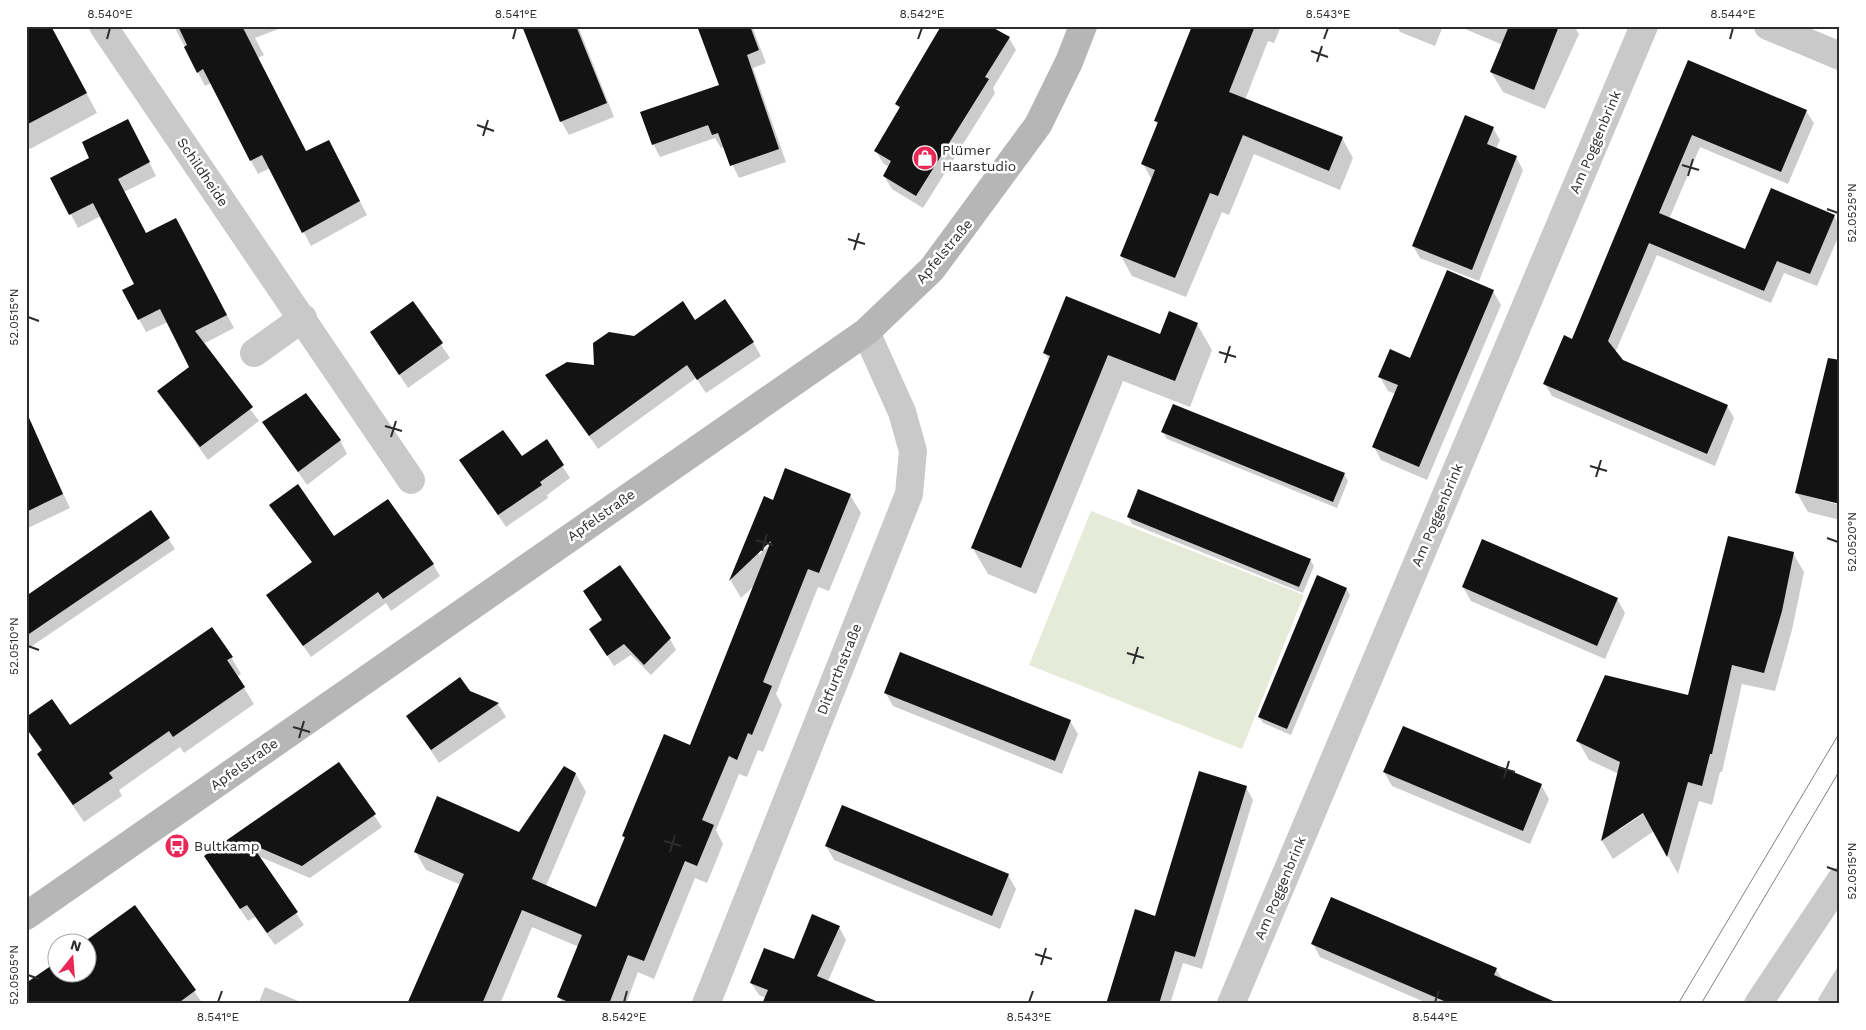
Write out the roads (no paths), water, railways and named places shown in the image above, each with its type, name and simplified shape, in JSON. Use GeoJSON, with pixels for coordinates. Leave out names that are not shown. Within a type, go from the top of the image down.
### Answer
{"type":"FeatureCollection","features":[{"type":"Feature","properties":{"kind":"street","name":"Schildheide"},"geometry":{"type":"LineString","coordinates":[[103,26],[303,318],[411,480]]}},
{"type":"Feature","properties":{"kind":"street","name":"Apfelstraße"},"geometry":{"type":"LineString","coordinates":[[26,916],[866,332],[932,268],[1038,125],[1069,62],[1083,26]]}},
{"type":"Feature","properties":{"kind":"street","name":"Am Poggenbrink"},"geometry":{"type":"LineString","coordinates":[[1230,1004],[1644,26]]}},
{"type":"Feature","properties":{"kind":"street"},"geometry":{"type":"LineString","coordinates":[[1768,26],[1840,56]]}},
{"type":"Feature","properties":{"kind":"street"},"geometry":{"type":"LineString","coordinates":[[254,353],[303,318]]}},
{"type":"Feature","properties":{"kind":"street","name":"Ditfurthstraße"},"geometry":{"type":"LineString","coordinates":[[706,1004],[909,494],[913,451],[902,412],[866,332]]}},
{"type":"Feature","properties":{"kind":"street"},"geometry":{"type":"LineString","coordinates":[[1758,1004],[1840,881]]}},
{"type":"Feature","properties":{"kind":"tram line"},"geometry":{"type":"LineString","coordinates":[[1678,1004],[1840,732]]}},
{"type":"Feature","properties":{"kind":"tram line"},"geometry":{"type":"LineString","coordinates":[[1701,1004],[1840,770]]}},
{"type":"Feature","properties":{"kind":"place","name":"Plümer Haarstudio"},"geometry":{"type":"Point","coordinates":[925,158]}},
{"type":"Feature","properties":{"kind":"place","name":"Bultkamp"},"geometry":{"type":"Point","coordinates":[177,846]}}]}
